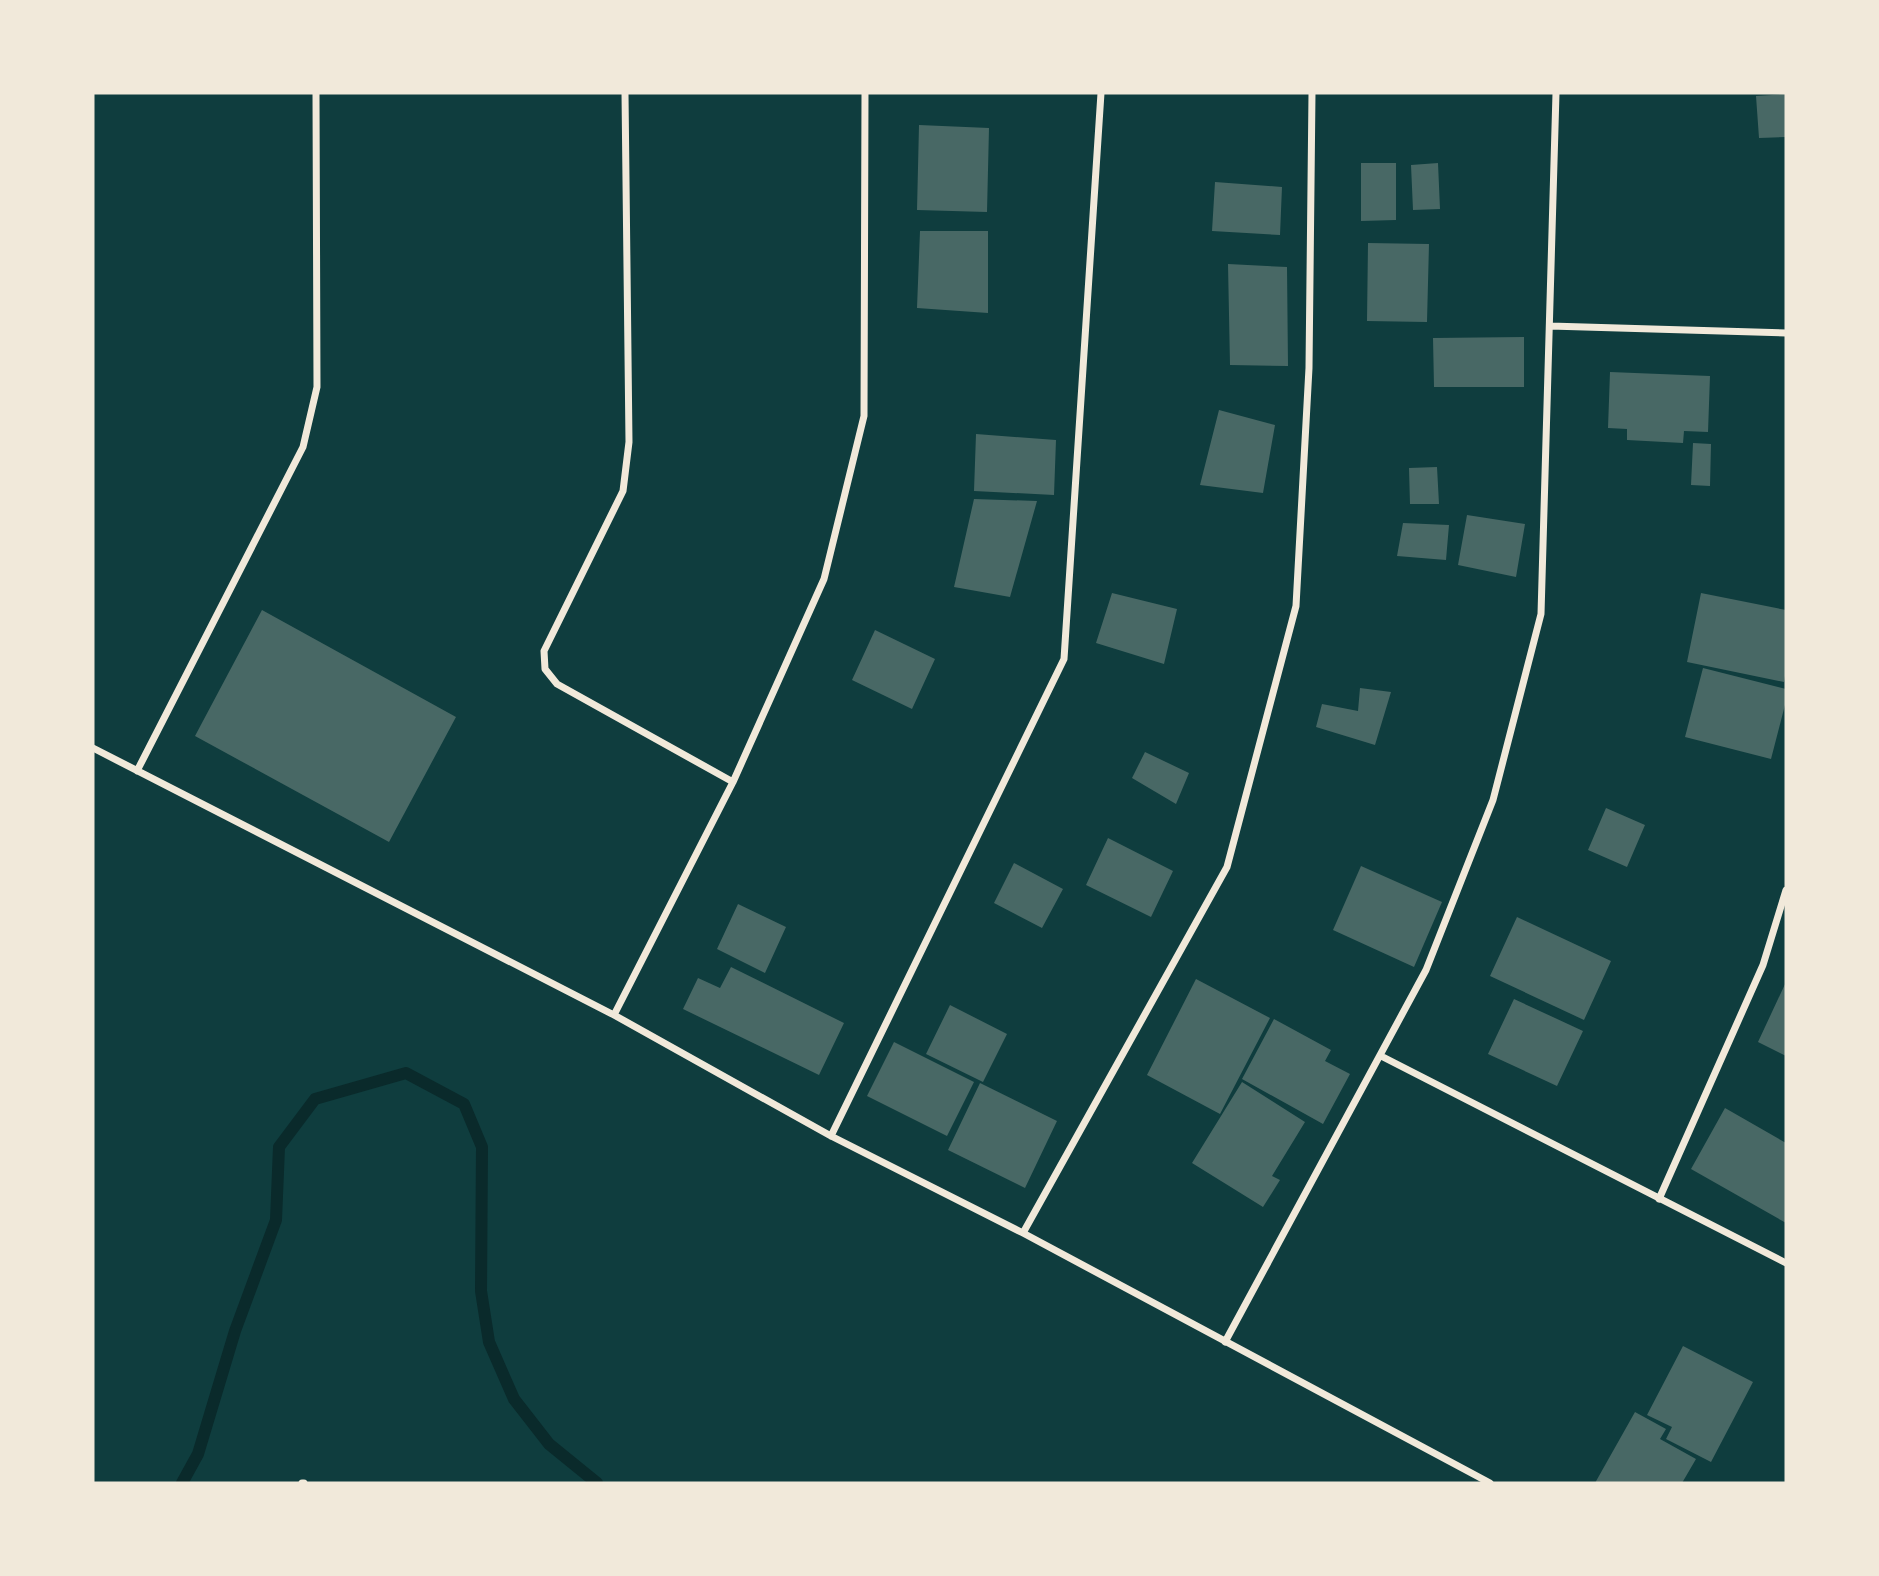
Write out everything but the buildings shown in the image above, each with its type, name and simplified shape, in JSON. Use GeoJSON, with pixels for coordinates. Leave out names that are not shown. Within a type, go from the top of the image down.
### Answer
{"type":"FeatureCollection","features":[{"type":"Feature","properties":{"kind":"street"},"geometry":{"type":"LineString","coordinates":[[137,771],[303,447],[317,387],[316,93]]}},
{"type":"Feature","properties":{"kind":"street"},"geometry":{"type":"LineString","coordinates":[[625,93],[629,442],[623,491],[544,651],[545,669],[556,684],[733,782]]}},
{"type":"Feature","properties":{"kind":"street"},"geometry":{"type":"LineString","coordinates":[[614,1015],[733,782],[824,579],[864,416],[865,93]]}},
{"type":"Feature","properties":{"kind":"street"},"geometry":{"type":"LineString","coordinates":[[831,1136],[1064,659],[1101,93]]}},
{"type":"Feature","properties":{"kind":"street"},"geometry":{"type":"LineString","coordinates":[[1023,1233],[1227,867],[1296,606],[1309,368],[1312,93]]}},
{"type":"Feature","properties":{"kind":"street"},"geometry":{"type":"LineString","coordinates":[[1225,1342],[1426,970],[1493,800],[1541,614],[1556,93]]}},
{"type":"Feature","properties":{"kind":"street"},"geometry":{"type":"LineString","coordinates":[[1550,326],[1786,333]]}},
{"type":"Feature","properties":{"kind":"street"},"geometry":{"type":"LineString","coordinates":[[93,748],[614,1015],[831,1136],[1023,1233],[1490,1483]]}},
{"type":"Feature","properties":{"kind":"street"},"geometry":{"type":"LineString","coordinates":[[1659,1199],[1763,965],[1786,890]]}},
{"type":"Feature","properties":{"kind":"street"},"geometry":{"type":"LineString","coordinates":[[1381,1056],[1786,1262]]}},
{"type":"Feature","properties":{"kind":"waterway"},"geometry":{"type":"LineString","coordinates":[[182,1483],[198,1454],[235,1331],[276,1220],[279,1147],[315,1099],[406,1073],[464,1104],[482,1147],[481,1291],[489,1342],[514,1399],[549,1444],[597,1483]]}}]}
